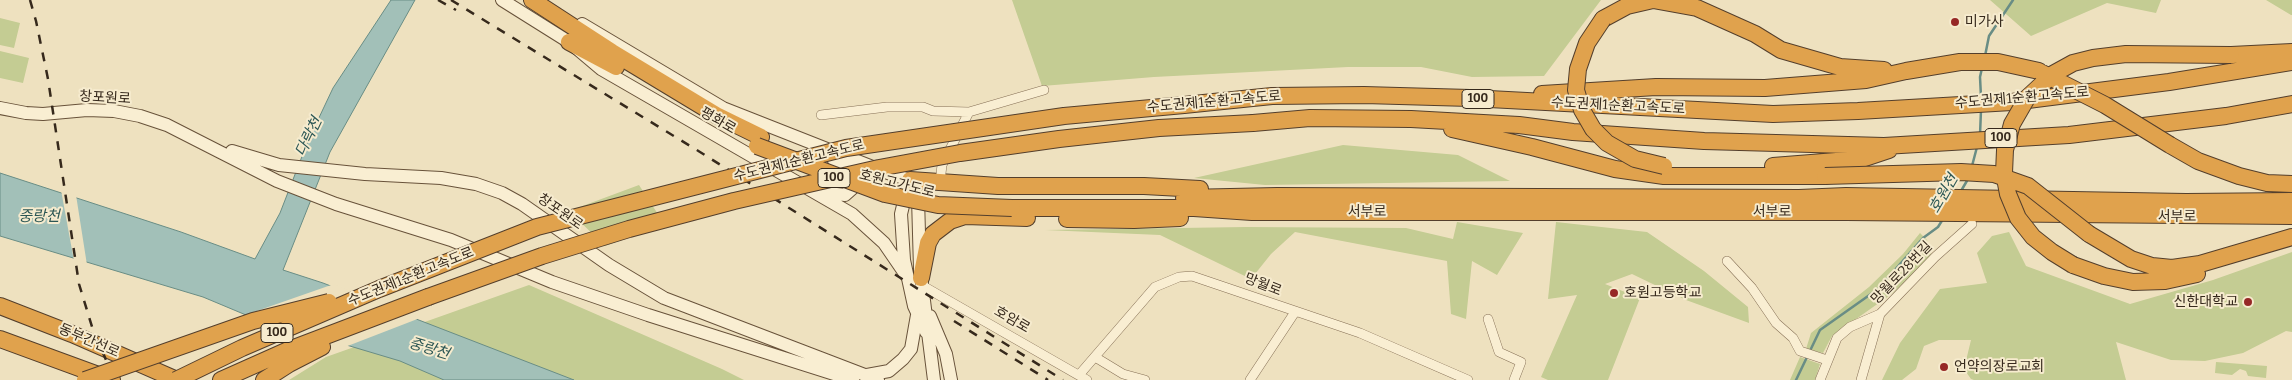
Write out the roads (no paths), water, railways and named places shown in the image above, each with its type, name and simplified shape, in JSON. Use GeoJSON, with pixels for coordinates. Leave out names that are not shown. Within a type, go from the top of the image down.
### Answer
{"type":"FeatureCollection","features":[{"type":"Feature","properties":{"kind":"highway","name":"호원고가도로"},"geometry":{"type":"LineString","coordinates":[[532,0],[612,52],[760,141]]}},
{"type":"Feature","properties":{"kind":"highway"},"geometry":{"type":"LineString","coordinates":[[1910,143],[1862,160],[1768,167],[1664,166],[1635,159],[1607,144],[1593,129],[1582,110],[1576,90],[1578,69],[1587,43],[1604,19],[1627,6],[1653,0],[1697,8],[1756,34],[1781,50],[1840,68],[1879,73],[1906,71],[1960,62],[1998,62],[2039,71],[2105,105],[2204,164],[2239,176],[2268,183],[2292,184]]}},
{"type":"Feature","properties":{"kind":"highway","name":"호원고가도로"},"geometry":{"type":"LineString","coordinates":[[569,42],[715,125],[823,163],[902,187],[941,195],[1012,203],[1194,208],[1252,212]]}},
{"type":"Feature","properties":{"kind":"highway"},"geometry":{"type":"LineString","coordinates":[[2262,246],[2194,275],[2157,282],[2114,279],[2093,273],[2073,265],[2052,252],[2030,233],[2015,212],[2005,184],[2004,156],[2008,136],[2018,112],[2030,94],[2057,71],[2093,58],[2126,54],[2230,55],[2292,52]]}},
{"type":"Feature","properties":{"kind":"highway","name":"수도권제1순환고속도로"},"geometry":{"type":"LineString","coordinates":[[176,380],[242,348],[379,289],[537,227],[846,148],[1064,116],[1281,96],[1364,95],[1470,98],[1773,114],[2012,102],[2169,82],[2292,62]]}},
{"type":"Feature","properties":{"kind":"highway"},"geometry":{"type":"LineString","coordinates":[[1470,98],[1656,87],[1765,88],[1866,80],[1879,73]]}},
{"type":"Feature","properties":{"kind":"highway","name":"수도권제1순환고속도로"},"geometry":{"type":"LineString","coordinates":[[221,380],[286,351],[428,297],[542,256],[629,229],[734,201],[879,168],[960,153],[1050,140],[1168,128],[1310,118],[1410,119],[1518,125],[1574,132],[1704,141],[1884,146],[2069,135],[2226,116],[2292,104]]}},
{"type":"Feature","properties":{"kind":"highway"},"geometry":{"type":"LineString","coordinates":[[1410,119],[1532,146],[1615,169],[1664,176],[1825,176],[1961,172],[1994,174],[2028,186],[2089,234],[2131,259],[2152,266],[2166,268],[2200,264],[2292,237]]}},
{"type":"Feature","properties":{"kind":"highway"},"geometry":{"type":"LineString","coordinates":[[910,180],[971,184],[1144,186],[1226,190],[1277,196]]}},
{"type":"Feature","properties":{"kind":"highway"},"geometry":{"type":"LineString","coordinates":[[966,216],[961,210],[960,194],[963,188],[971,184]]}},
{"type":"Feature","properties":{"kind":"highway","name":"호원고가도로"},"geometry":{"type":"LineString","coordinates":[[1012,203],[1277,196]]}},
{"type":"Feature","properties":{"kind":"highway","name":"서부로"},"geometry":{"type":"LineString","coordinates":[[1277,196],[1798,198],[1846,204],[2034,215],[2292,216]]}},
{"type":"Feature","properties":{"kind":"highway","name":"서부로"},"geometry":{"type":"LineString","coordinates":[[1252,212],[1846,204],[2035,198],[2186,202],[2292,201]]}},
{"type":"Feature","properties":{"kind":"highway"},"geometry":{"type":"LineString","coordinates":[[918,276],[928,243],[933,234],[950,221],[966,216],[1134,220],[1197,218],[1252,212]]}},
{"type":"Feature","properties":{"kind":"highway"},"geometry":{"type":"LineString","coordinates":[[85,380],[253,321],[379,289]]}},
{"type":"Feature","properties":{"kind":"highway"},"geometry":{"type":"LineString","coordinates":[[264,380],[311,352],[428,297]]}},
{"type":"Feature","properties":{"kind":"highway","name":"동부간선로"},"geometry":{"type":"LineString","coordinates":[[0,306],[72,334],[176,380]]}},
{"type":"Feature","properties":{"kind":"highway","name":"동부간선로"},"geometry":{"type":"LineString","coordinates":[[0,339],[112,380]]}},
{"type":"Feature","properties":{"kind":"street","name":"평화로"},"geometry":{"type":"LineString","coordinates":[[502,0],[569,42],[600,69],[852,214],[918,276]]}},
{"type":"Feature","properties":{"kind":"street","name":"평화로"},"geometry":{"type":"LineString","coordinates":[[538,0],[618,44],[723,108],[910,180],[918,198],[918,276],[922,312],[928,336],[934,380]]}},
{"type":"Feature","properties":{"kind":"street"},"geometry":{"type":"LineString","coordinates":[[822,115],[887,107],[923,107],[934,110],[969,112],[1044,90]]}},
{"type":"Feature","properties":{"kind":"street","name":"창포원로"},"geometry":{"type":"LineString","coordinates":[[0,108],[43,114],[87,110],[114,111],[140,116],[167,125],[203,142],[277,181],[336,204],[450,240],[552,282],[648,315],[856,379],[878,380]]}},
{"type":"Feature","properties":{"kind":"street"},"geometry":{"type":"LineString","coordinates":[[940,182],[942,165],[969,112]]}},
{"type":"Feature","properties":{"kind":"street","name":"창포원로"},"geometry":{"type":"LineString","coordinates":[[203,142],[278,165],[440,178],[476,184],[502,193],[522,204],[609,265],[664,298],[856,379]]}},
{"type":"Feature","properties":{"kind":"street"},"geometry":{"type":"LineString","coordinates":[[809,190],[845,195],[854,187],[857,179],[856,172],[834,160],[824,147]]}},
{"type":"Feature","properties":{"kind":"street","name":"평화로"},"geometry":{"type":"LineString","coordinates":[[910,180],[901,208],[904,260],[918,276]]}},
{"type":"Feature","properties":{"kind":"street","name":"망월로28번길"},"geometry":{"type":"LineString","coordinates":[[1861,380],[1880,314],[1935,257],[1972,224]]}},
{"type":"Feature","properties":{"kind":"street"},"geometry":{"type":"LineString","coordinates":[[904,260],[906,252],[910,247],[914,247],[918,276]]}},
{"type":"Feature","properties":{"kind":"street"},"geometry":{"type":"LineString","coordinates":[[1726,261],[1752,288],[1776,323],[1792,338],[1800,351],[1827,360]]}},
{"type":"Feature","properties":{"kind":"street","name":"호암로"},"geometry":{"type":"LineString","coordinates":[[918,276],[1083,378]]}},
{"type":"Feature","properties":{"kind":"street","name":"망월로"},"geometry":{"type":"LineString","coordinates":[[1083,378],[1095,357],[1155,287],[1179,277],[1192,276],[1360,333],[1468,380]]}},
{"type":"Feature","properties":{"kind":"street"},"geometry":{"type":"LineString","coordinates":[[856,379],[889,371],[903,360],[911,349],[922,312]]}},
{"type":"Feature","properties":{"kind":"street"},"geometry":{"type":"LineString","coordinates":[[922,312],[946,354],[951,380]]}},
{"type":"Feature","properties":{"kind":"street"},"geometry":{"type":"LineString","coordinates":[[1250,380],[1295,312]]}},
{"type":"Feature","properties":{"kind":"street"},"geometry":{"type":"LineString","coordinates":[[1820,380],[1837,338],[1861,321],[1880,314]]}},
{"type":"Feature","properties":{"kind":"street"},"geometry":{"type":"LineString","coordinates":[[1488,320],[1499,352],[1521,362],[1514,380]]}},
{"type":"Feature","properties":{"kind":"street"},"geometry":{"type":"LineString","coordinates":[[1095,357],[1123,374],[1145,380]]}},
{"type":"Feature","properties":{"kind":"water","name":"중랑천"},"geometry":{"type":"Polygon","coordinates":[[[391,0],[415,0],[330,152],[283,270],[323,283],[574,380],[444,380],[400,361],[246,315],[203,297],[0,236],[0,173],[181,232],[255,259],[280,213],[308,141],[333,88],[391,0]]]}},
{"type":"Feature","properties":{"kind":"waterway","name":"호원천"},"geometry":{"type":"LineString","coordinates":[[1985,56],[1989,36],[2013,0]]}},
{"type":"Feature","properties":{"kind":"waterway","name":"호원천"},"geometry":{"type":"LineString","coordinates":[[1981,97],[1980,77],[1982,68]]}},
{"type":"Feature","properties":{"kind":"waterway","name":"호원천"},"geometry":{"type":"LineString","coordinates":[[1980,135],[1981,110]]}},
{"type":"Feature","properties":{"kind":"waterway","name":"호원천"},"geometry":{"type":"LineString","coordinates":[[1972,166],[1977,147]]}},
{"type":"Feature","properties":{"kind":"waterway","name":"호원천"},"geometry":{"type":"LineString","coordinates":[[1961,191],[1968,179]]}},
{"type":"Feature","properties":{"kind":"waterway","name":"호원천"},"geometry":{"type":"LineString","coordinates":[[1796,380],[1820,330],[1878,289],[1923,238],[1938,227],[1943,219]]}},
{"type":"Feature","properties":{"kind":"railway"},"geometry":{"type":"LineString","coordinates":[[30,0],[48,79],[79,284],[93,330],[106,360],[118,380]]}},
{"type":"Feature","properties":{"kind":"railway"},"geometry":{"type":"LineString","coordinates":[[438,0],[456,10]]}},
{"type":"Feature","properties":{"kind":"railway"},"geometry":{"type":"LineString","coordinates":[[451,0],[700,152],[1063,380]]}},
{"type":"Feature","properties":{"kind":"railway"},"geometry":{"type":"LineString","coordinates":[[954,321],[1048,380]]}},
{"type":"Feature","properties":{"kind":"place","name":"미가사"},"geometry":{"type":"Point","coordinates":[1955,22]}},
{"type":"Feature","properties":{"kind":"place","name":"호원고등학교"},"geometry":{"type":"Point","coordinates":[1614,293]}},
{"type":"Feature","properties":{"kind":"place","name":"신한대학교"},"geometry":{"type":"Point","coordinates":[2248,302]}},
{"type":"Feature","properties":{"kind":"place","name":"언약의장로교회"},"geometry":{"type":"Point","coordinates":[1944,367]}},
{"type":"Feature","properties":{"kind":"water label","name":"다락천"},"geometry":{"type":"Point","coordinates":[309,137]}}]}
